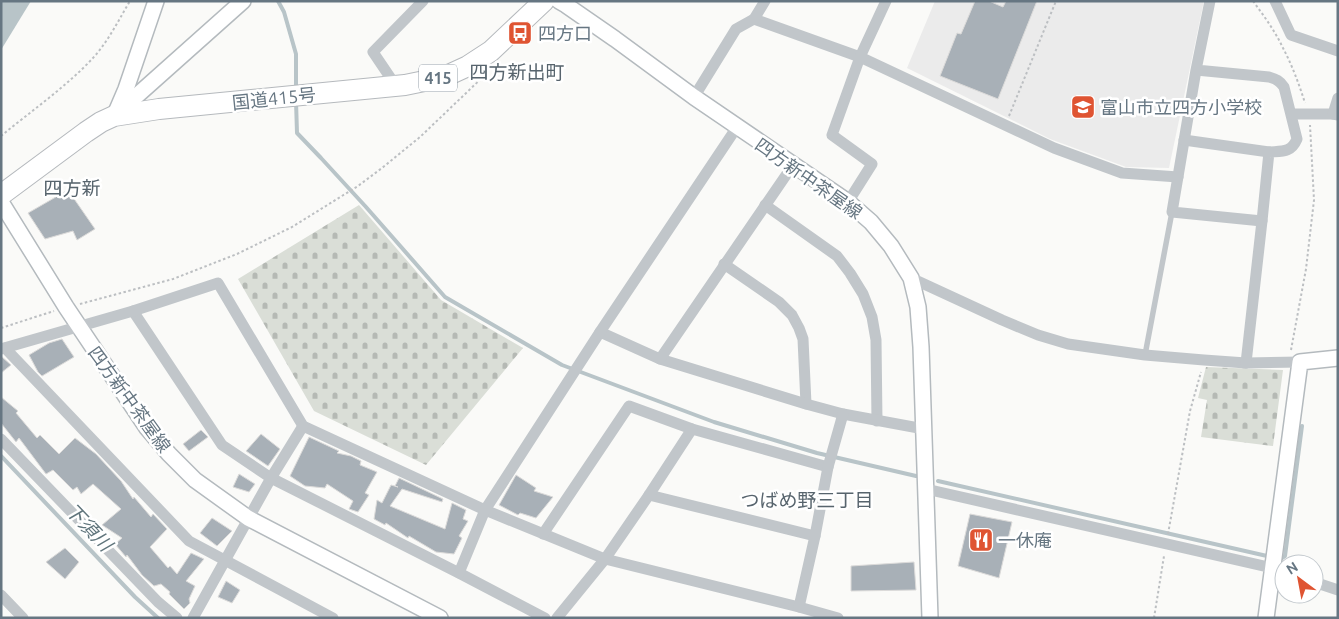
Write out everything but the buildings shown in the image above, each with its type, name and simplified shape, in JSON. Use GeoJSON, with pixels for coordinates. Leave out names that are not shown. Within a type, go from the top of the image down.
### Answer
{"type":"FeatureCollection","features":[{"type":"Feature","properties":{"kind":"highway","name":"国道415号"},"geometry":{"type":"LineString","coordinates":[[1,195],[86,132],[114,116],[159,109],[396,86],[444,77],[468,66],[491,51],[544,1]]}},
{"type":"Feature","properties":{"kind":"main road"},"geometry":{"type":"LineString","coordinates":[[114,116],[126,89],[156,1]]}},
{"type":"Feature","properties":{"kind":"main road"},"geometry":{"type":"LineString","coordinates":[[114,116],[243,1]]}},
{"type":"Feature","properties":{"kind":"main road","name":"四方新中茶屋線"},"geometry":{"type":"LineString","coordinates":[[559,1],[737,127],[848,202],[871,222],[891,246],[911,278],[918,307],[921,347],[930,618]]}},
{"type":"Feature","properties":{"kind":"main road","name":"四方新中茶屋線"},"geometry":{"type":"LineString","coordinates":[[1,202],[79,326],[147,428],[169,454],[196,480],[248,518],[440,618]]}},
{"type":"Feature","properties":{"kind":"main road"},"geometry":{"type":"LineString","coordinates":[[1279,554],[1295,359],[1338,358]]}},
{"type":"Feature","properties":{"kind":"main road"},"geometry":{"type":"LineString","coordinates":[[1266,618],[1274,586]]}},
{"type":"Feature","properties":{"kind":"street"},"geometry":{"type":"LineString","coordinates":[[396,86],[373,52],[423,1]]}},
{"type":"Feature","properties":{"kind":"street"},"geometry":{"type":"LineString","coordinates":[[694,97],[736,29],[754,19],[765,1]]}},
{"type":"Feature","properties":{"kind":"street"},"geometry":{"type":"LineString","coordinates":[[848,202],[872,164],[832,135],[860,57],[886,1]]}},
{"type":"Feature","properties":{"kind":"street"},"geometry":{"type":"LineString","coordinates":[[1210,1],[1196,70],[1172,212],[1262,221]]}},
{"type":"Feature","properties":{"kind":"street"},"geometry":{"type":"LineString","coordinates":[[1279,4],[1291,35],[1338,51]]}},
{"type":"Feature","properties":{"kind":"street"},"geometry":{"type":"LineString","coordinates":[[754,19],[860,57],[1054,148],[1122,173],[1178,177]]}},
{"type":"Feature","properties":{"kind":"street"},"geometry":{"type":"LineString","coordinates":[[1184,140],[1269,152],[1288,151],[1297,139],[1284,86],[1276,79],[1196,70]]}},
{"type":"Feature","properties":{"kind":"street"},"geometry":{"type":"LineString","coordinates":[[1292,114],[1335,114],[1338,98]]}},
{"type":"Feature","properties":{"kind":"street"},"geometry":{"type":"LineString","coordinates":[[459,573],[485,510],[600,332],[737,127]]}},
{"type":"Feature","properties":{"kind":"street"},"geometry":{"type":"LineString","coordinates":[[1246,363],[1269,152]]}},
{"type":"Feature","properties":{"kind":"street"},"geometry":{"type":"LineString","coordinates":[[660,359],[792,165]]}},
{"type":"Feature","properties":{"kind":"street"},"geometry":{"type":"LineString","coordinates":[[765,205],[837,256],[863,294],[872,317],[876,340],[877,421]]}},
{"type":"Feature","properties":{"kind":"street"},"geometry":{"type":"LineString","coordinates":[[724,264],[779,302],[792,315],[803,339],[806,404]]}},
{"type":"Feature","properties":{"kind":"street"},"geometry":{"type":"LineString","coordinates":[[911,278],[1002,320],[1038,335],[1068,344],[1145,355],[1246,363],[1295,359]]}},
{"type":"Feature","properties":{"kind":"street"},"geometry":{"type":"LineString","coordinates":[[333,618],[189,542],[3,348],[133,311],[218,283],[303,426],[485,510],[604,559],[838,618]]}},
{"type":"Feature","properties":{"kind":"street"},"geometry":{"type":"LineString","coordinates":[[133,311],[222,445],[270,478],[545,618]]}},
{"type":"Feature","properties":{"kind":"street"},"geometry":{"type":"LineString","coordinates":[[600,332],[660,359],[806,404],[843,414],[924,429]]}},
{"type":"Feature","properties":{"kind":"street"},"geometry":{"type":"LineString","coordinates":[[543,534],[629,406],[692,429],[828,467]]}},
{"type":"Feature","properties":{"kind":"street"},"geometry":{"type":"LineString","coordinates":[[799,607],[828,467],[843,414]]}},
{"type":"Feature","properties":{"kind":"street"},"geometry":{"type":"LineString","coordinates":[[193,618],[270,478],[303,426]]}},
{"type":"Feature","properties":{"kind":"street"},"geometry":{"type":"LineString","coordinates":[[557,618],[604,559],[692,429]]}},
{"type":"Feature","properties":{"kind":"street"},"geometry":{"type":"LineString","coordinates":[[1,439],[158,602],[178,618]]}},
{"type":"Feature","properties":{"kind":"street"},"geometry":{"type":"LineString","coordinates":[[926,489],[1274,569]]}},
{"type":"Feature","properties":{"kind":"street"},"geometry":{"type":"LineString","coordinates":[[649,495],[815,536]]}},
{"type":"Feature","properties":{"kind":"street"},"geometry":{"type":"LineString","coordinates":[[1324,585],[1338,590]]}},
{"type":"Feature","properties":{"kind":"street"},"geometry":{"type":"LineString","coordinates":[[1,595],[23,618]]}},
{"type":"Feature","properties":{"kind":"lane"},"geometry":{"type":"LineString","coordinates":[[1145,355],[1172,212]]}},
{"type":"Feature","properties":{"kind":"path"},"geometry":{"type":"LineString","coordinates":[[1,136],[66,83],[92,59],[109,37],[130,1]]}},
{"type":"Feature","properties":{"kind":"path"},"geometry":{"type":"LineString","coordinates":[[1009,117],[1056,1]]}},
{"type":"Feature","properties":{"kind":"path"},"geometry":{"type":"LineString","coordinates":[[1253,1],[1283,47],[1297,77],[1306,106]]}},
{"type":"Feature","properties":{"kind":"path"},"geometry":{"type":"LineString","coordinates":[[77,304],[173,279],[237,254],[292,227],[358,186],[382,168],[420,137],[486,74]]}},
{"type":"Feature","properties":{"kind":"path"},"geometry":{"type":"LineString","coordinates":[[1295,359],[1314,200],[1310,122]]}},
{"type":"Feature","properties":{"kind":"path"},"geometry":{"type":"LineString","coordinates":[[1,328],[58,310]]}},
{"type":"Feature","properties":{"kind":"path"},"geometry":{"type":"LineString","coordinates":[[1154,618],[1190,411],[1204,360]]}},
{"type":"Feature","properties":{"kind":"shaded area"},"geometry":{"type":"Polygon","coordinates":[[[1,1],[31,1],[1,50],[1,1]]]}},
{"type":"Feature","properties":{"kind":"shaded area","name":"富山市立四方小学校"},"geometry":{"type":"Polygon","coordinates":[[[935,1],[1204,1],[1169,168],[1126,167],[1050,139],[907,68],[935,1]]]}},
{"type":"Feature","properties":{"kind":"green space"},"geometry":{"type":"Polygon","coordinates":[[[359,205],[441,300],[523,348],[426,465],[314,411],[238,279],[359,205]]]}},
{"type":"Feature","properties":{"kind":"green space"},"geometry":{"type":"Polygon","coordinates":[[[1206,367],[1283,370],[1273,446],[1201,437],[1207,400],[1198,398],[1206,367]]]}},
{"type":"Feature","properties":{"kind":"waterway"},"geometry":{"type":"LineString","coordinates":[[278,1],[284,12],[296,54],[296,89]]}},
{"type":"Feature","properties":{"kind":"waterway"},"geometry":{"type":"LineString","coordinates":[[296,101],[297,133],[366,207],[445,297],[562,365],[714,422],[817,453],[916,476]]}},
{"type":"Feature","properties":{"kind":"waterway"},"geometry":{"type":"LineString","coordinates":[[1285,554],[1302,426]]}},
{"type":"Feature","properties":{"kind":"waterway","name":"下須川"},"geometry":{"type":"LineString","coordinates":[[1,456],[135,597],[158,618]]}},
{"type":"Feature","properties":{"kind":"waterway"},"geometry":{"type":"LineString","coordinates":[[938,481],[1267,556]]}},
{"type":"Feature","properties":{"kind":"place","name":"四方口"},"geometry":{"type":"Point","coordinates":[520,33]}},
{"type":"Feature","properties":{"kind":"place","name":"富山市立四方小学校"},"geometry":{"type":"Point","coordinates":[1083,107]}},
{"type":"Feature","properties":{"kind":"place","name":"一休庵"},"geometry":{"type":"Point","coordinates":[981,540]}},
{"type":"Feature","properties":{"kind":"district","name":"四方新出町"},"geometry":{"type":"Point","coordinates":[517,72]}},
{"type":"Feature","properties":{"kind":"district","name":"四方新"},"geometry":{"type":"Point","coordinates":[72,188]}},
{"type":"Feature","properties":{"kind":"district","name":"つばめ野三丁目"},"geometry":{"type":"Point","coordinates":[807,500]}}]}
